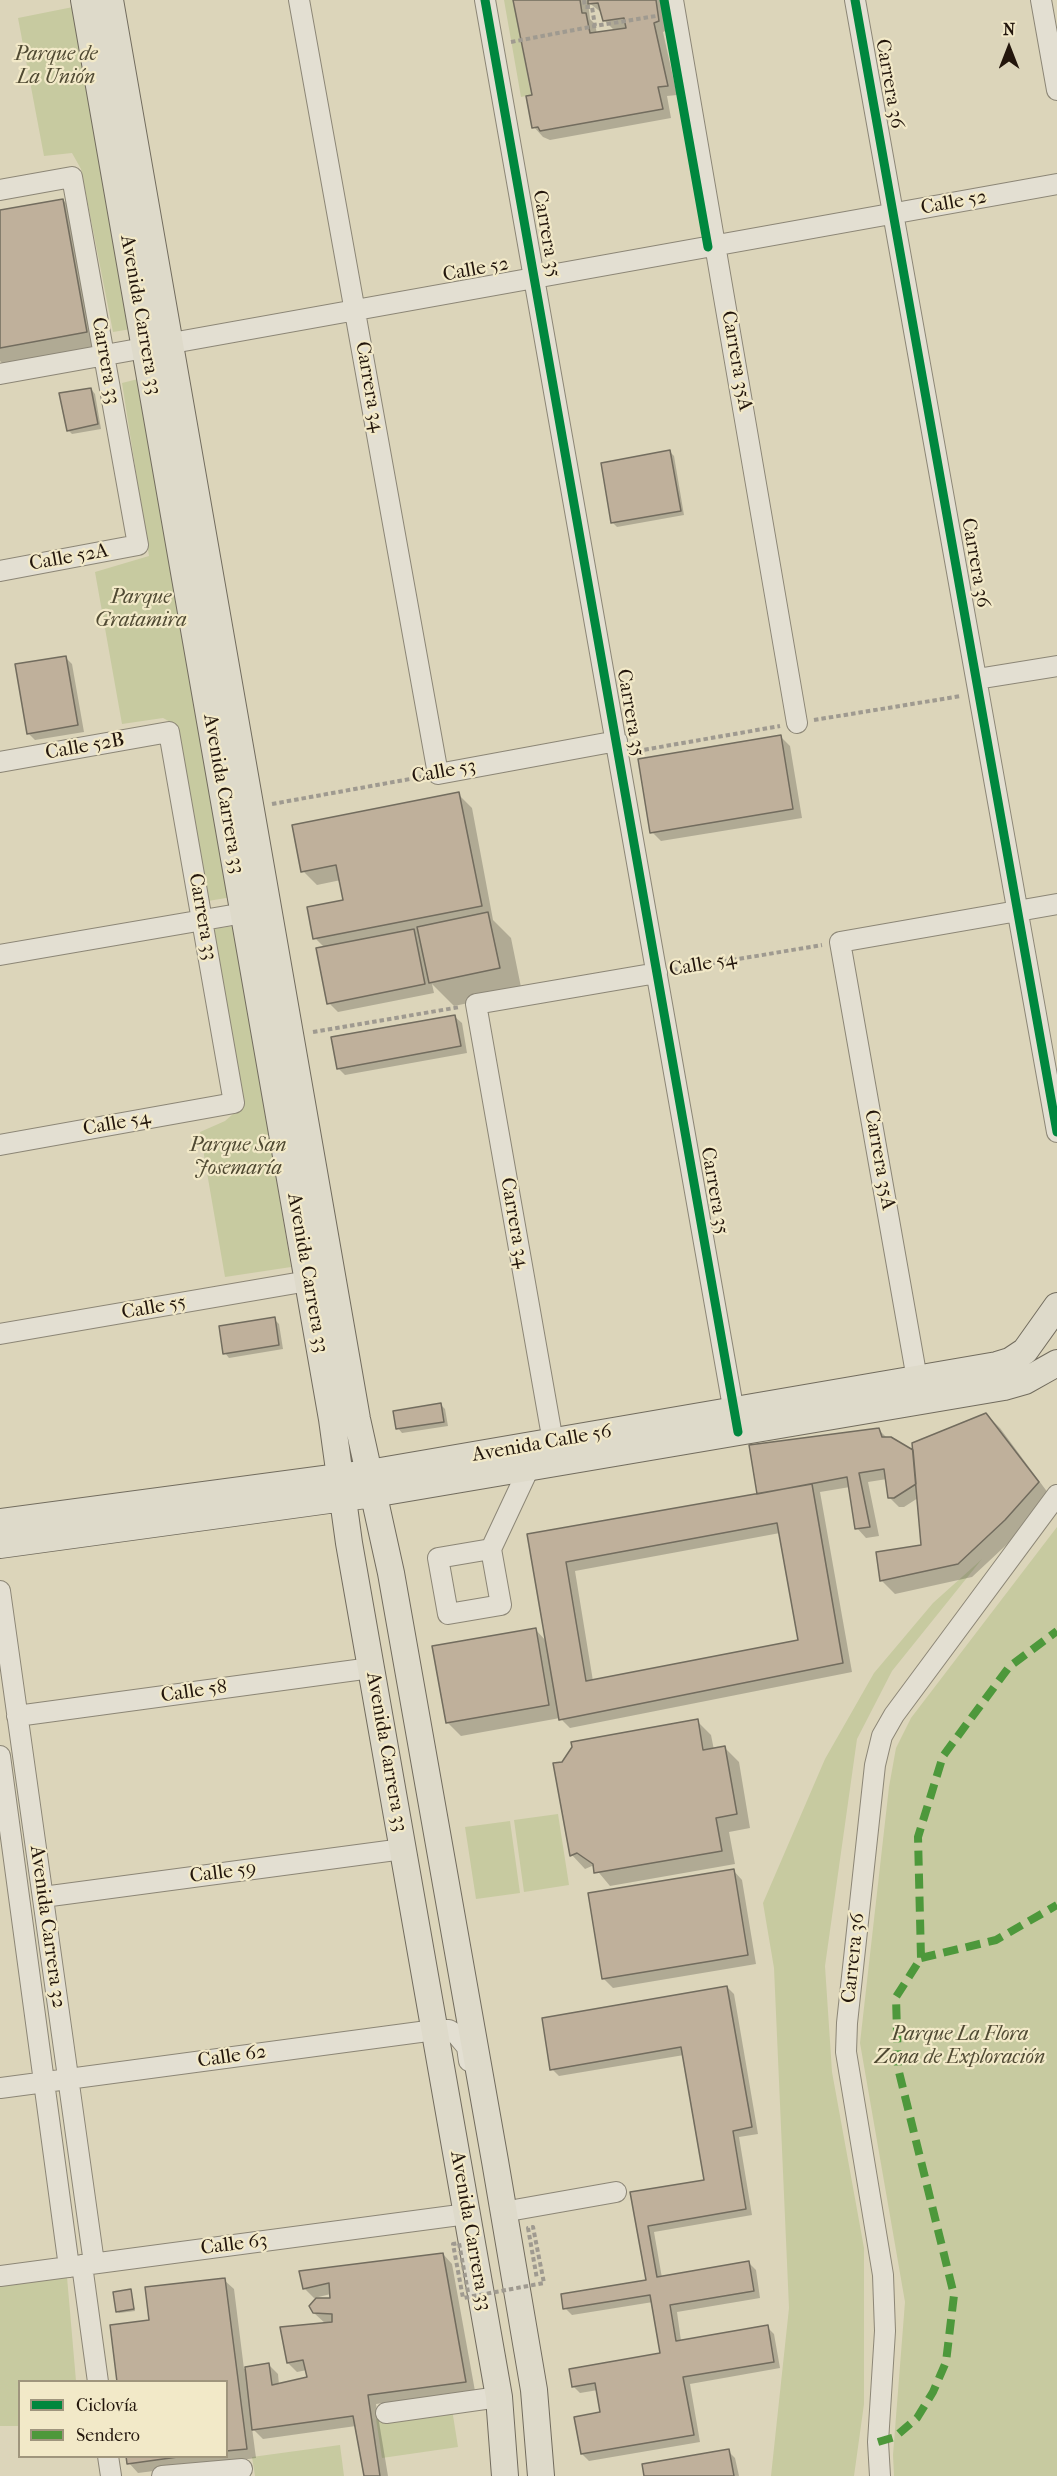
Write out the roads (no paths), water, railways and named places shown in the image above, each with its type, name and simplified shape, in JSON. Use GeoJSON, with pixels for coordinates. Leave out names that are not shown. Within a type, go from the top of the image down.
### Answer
{"type":"FeatureCollection","features":[{"type":"Feature","properties":{"kind":"main road","name":"Avenida Carrera 33"},"geometry":{"type":"LineString","coordinates":[[84,0],[158,346],[355,1407],[391,1573],[534,2390],[541,2476]]}},
{"type":"Feature","properties":{"kind":"main road","name":"Avenida Carrera 33"},"geometry":{"type":"LineString","coordinates":[[110,0],[158,346],[244,913],[308,1281],[371,1668],[499,2397],[505,2476]]}},
{"type":"Feature","properties":{"kind":"main road","name":"Avenida Calle 56"},"geometry":{"type":"LineString","coordinates":[[0,1545],[341,1488],[529,1468],[917,1379],[1010,1361],[1025,1351],[1036,1339],[1057,1306]]}},
{"type":"Feature","properties":{"kind":"main road","name":"Avenida Calle 56"},"geometry":{"type":"LineString","coordinates":[[371,1484],[553,1442],[1004,1387],[1025,1381],[1057,1363]]}},
{"type":"Feature","properties":{"kind":"main road","name":"Avenida Calle 56"},"geometry":{"type":"LineString","coordinates":[[0,1522],[341,1488]]}},
{"type":"Feature","properties":{"kind":"street","name":"Carrera 34"},"geometry":{"type":"LineString","coordinates":[[298,0],[438,774]]}},
{"type":"Feature","properties":{"kind":"street","name":"Carrera 35"},"geometry":{"type":"LineString","coordinates":[[485,0],[536,278],[736,1421]]}},
{"type":"Feature","properties":{"kind":"street","name":"Carrera 36"},"geometry":{"type":"LineString","coordinates":[[855,0],[1018,911],[1052,1074],[1057,1132]]}},
{"type":"Feature","properties":{"kind":"street"},"geometry":{"type":"LineString","coordinates":[[1041,0],[1057,90]]}},
{"type":"Feature","properties":{"kind":"street","name":"Carrera 35A"},"geometry":{"type":"LineString","coordinates":[[674,7],[717,245],[797,723]]}},
{"type":"Feature","properties":{"kind":"street","name":"Carrera 33"},"geometry":{"type":"LineString","coordinates":[[0,190],[72,177],[138,545]]}},
{"type":"Feature","properties":{"kind":"street","name":"Calle 52"},"geometry":{"type":"LineString","coordinates":[[0,374],[1057,184]]}},
{"type":"Feature","properties":{"kind":"street","name":"Calle 52A"},"geometry":{"type":"LineString","coordinates":[[0,570],[138,545]]}},
{"type":"Feature","properties":{"kind":"street"},"geometry":{"type":"LineString","coordinates":[[977,680],[1057,666]]}},
{"type":"Feature","properties":{"kind":"street","name":"Carrera 33"},"geometry":{"type":"LineString","coordinates":[[169,732],[234,1102]]}},
{"type":"Feature","properties":{"kind":"street","name":"Calle 52B"},"geometry":{"type":"LineString","coordinates":[[0,762],[169,732]]}},
{"type":"Feature","properties":{"kind":"street","name":"Calle 53"},"geometry":{"type":"LineString","coordinates":[[438,774],[617,741]]}},
{"type":"Feature","properties":{"kind":"street"},"geometry":{"type":"LineString","coordinates":[[1018,911],[1057,904]]}},
{"type":"Feature","properties":{"kind":"street","name":"Carrera 35A"},"geometry":{"type":"LineString","coordinates":[[917,1379],[840,942],[1018,911]]}},
{"type":"Feature","properties":{"kind":"street"},"geometry":{"type":"LineString","coordinates":[[0,955],[244,913]]}},
{"type":"Feature","properties":{"kind":"street","name":"Calle 54"},"geometry":{"type":"LineString","coordinates":[[476,1005],[657,973]]}},
{"type":"Feature","properties":{"kind":"street","name":"Carrera 34"},"geometry":{"type":"LineString","coordinates":[[476,1005],[553,1442]]}},
{"type":"Feature","properties":{"kind":"street","name":"Calle 54"},"geometry":{"type":"LineString","coordinates":[[0,1144],[234,1102]]}},
{"type":"Feature","properties":{"kind":"street","name":"Calle 55"},"geometry":{"type":"LineString","coordinates":[[0,1334],[308,1281]]}},
{"type":"Feature","properties":{"kind":"street"},"geometry":{"type":"LineString","coordinates":[[492,1549],[529,1468]]}},
{"type":"Feature","properties":{"kind":"street","name":"Carrera 36"},"geometry":{"type":"LineString","coordinates":[[880,2476],[878,2442],[885,2331],[883,2275],[846,2052],[847,2023],[875,1765],[882,1736],[894,1715],[1057,1496]]}},
{"type":"Feature","properties":{"kind":"street","name":"Avenida Carrera 32"},"geometry":{"type":"LineString","coordinates":[[0,1591],[68,2079],[81,2265]]}},
{"type":"Feature","properties":{"kind":"street","name":"Calle 58"},"geometry":{"type":"LineString","coordinates":[[17,1716],[371,1668]]}},
{"type":"Feature","properties":{"kind":"street","name":"Avenida Carrera 32"},"geometry":{"type":"LineString","coordinates":[[0,1756],[10,1901],[43,2082],[81,2265]]}},
{"type":"Feature","properties":{"kind":"street","name":"Calle 59"},"geometry":{"type":"LineString","coordinates":[[43,1897],[403,1849]]}},
{"type":"Feature","properties":{"kind":"street","name":"Calle 62"},"geometry":{"type":"LineString","coordinates":[[0,2088],[435,2030],[449,2030],[462,2039]]}},
{"type":"Feature","properties":{"kind":"street","name":"Avenida Carrera 33"},"geometry":{"type":"LineString","coordinates":[[462,2039],[467,2047],[481,2134],[487,2151],[495,2161]]}},
{"type":"Feature","properties":{"kind":"street"},"geometry":{"type":"LineString","coordinates":[[503,2212],[616,2192]]}},
{"type":"Feature","properties":{"kind":"street","name":"Calle 63"},"geometry":{"type":"LineString","coordinates":[[0,2276],[467,2214]]}},
{"type":"Feature","properties":{"kind":"street"},"geometry":{"type":"LineString","coordinates":[[81,2265],[98,2380]]}},
{"type":"Feature","properties":{"kind":"street"},"geometry":{"type":"LineString","coordinates":[[386,2413],[499,2397]]}},
{"type":"Feature","properties":{"kind":"street"},"geometry":{"type":"LineString","coordinates":[[873,2476],[878,2442]]}},
{"type":"Feature","properties":{"kind":"street"},"geometry":{"type":"LineString","coordinates":[[108,2458],[111,2476]]}},
{"type":"Feature","properties":{"kind":"street"},"geometry":{"type":"LineString","coordinates":[[162,2476],[242,2469]]}},
{"type":"Feature","properties":{"kind":"park label","name":"Parque de La Unión"},"geometry":{"type":"Point","coordinates":[56,66]}},
{"type":"Feature","properties":{"kind":"park label","name":"Parque Gratamira"},"geometry":{"type":"Point","coordinates":[141,610]}},
{"type":"Feature","properties":{"kind":"park label","name":"Parque San Josemaría"},"geometry":{"type":"Point","coordinates":[238,1158]}},
{"type":"Feature","properties":{"kind":"park label","name":"Parque La Flora Zona de Exploración"},"geometry":{"type":"Point","coordinates":[960,2046]}}]}
